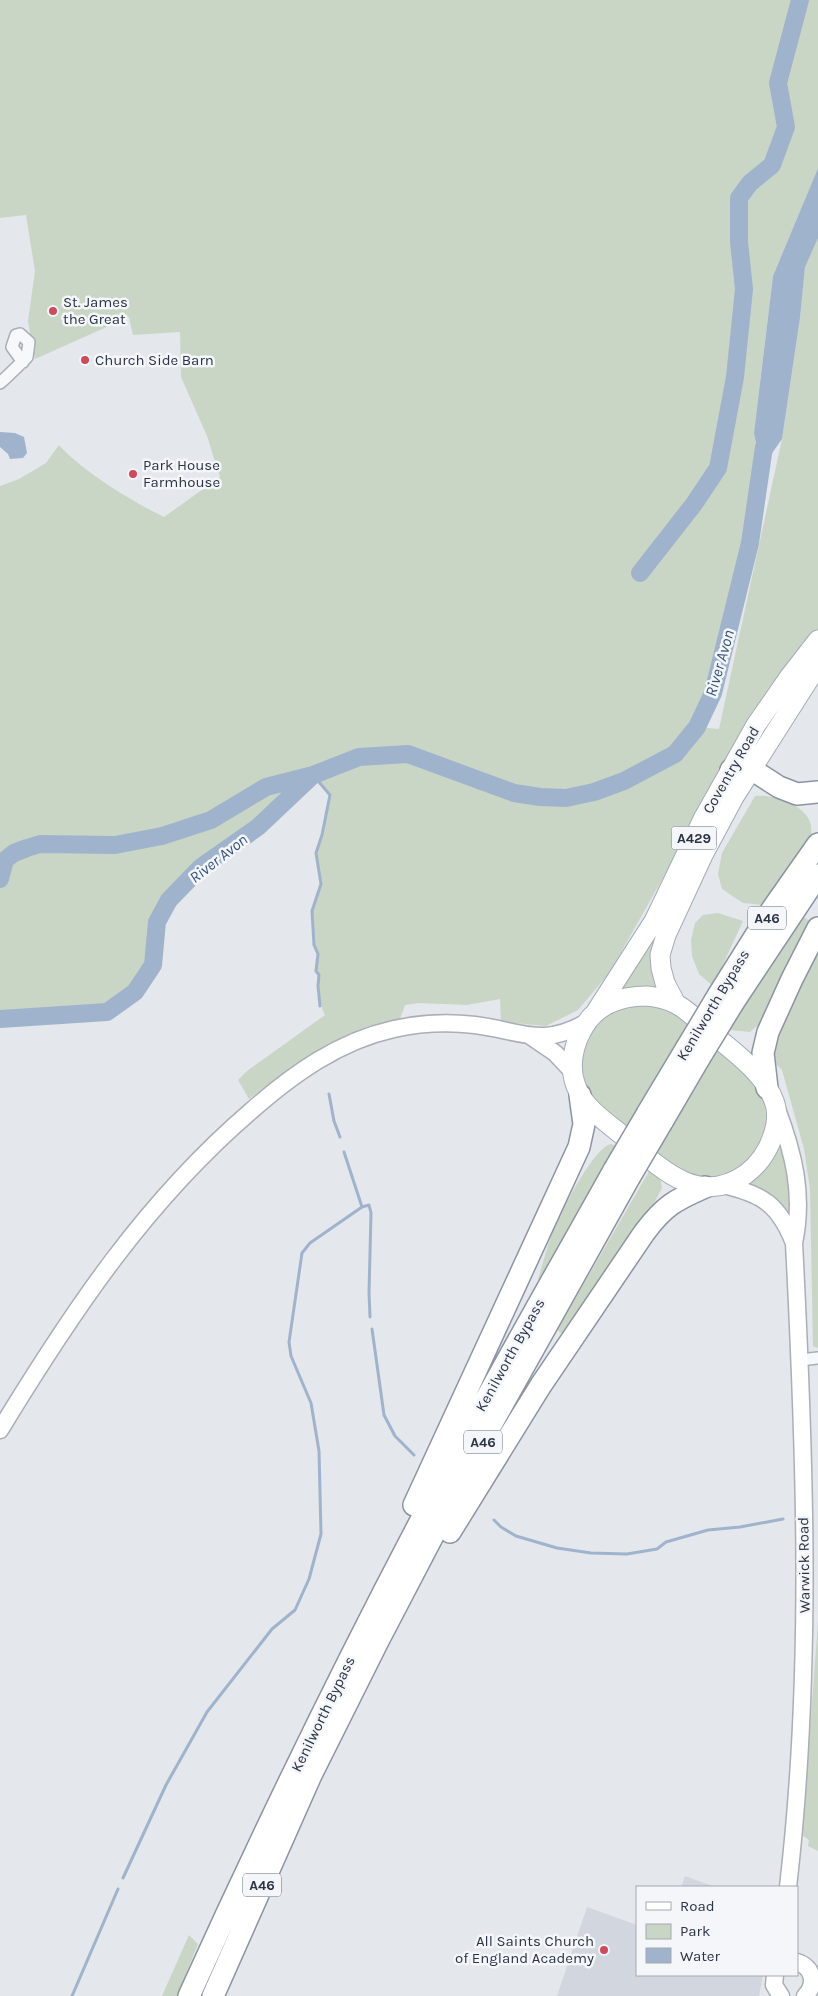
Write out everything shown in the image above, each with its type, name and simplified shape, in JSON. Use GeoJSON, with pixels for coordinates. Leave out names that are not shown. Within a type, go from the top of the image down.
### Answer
{"type":"FeatureCollection","features":[{"type":"Feature","properties":{"kind":"highway"},"geometry":{"type":"LineString","coordinates":[[741,769],[790,792],[803,794],[818,792]]}},
{"type":"Feature","properties":{"kind":"highway","name":"Kenilworth Bypass"},"geometry":{"type":"LineString","coordinates":[[189,1996],[255,1850],[382,1596],[546,1289],[622,1174],[726,998],[773,908],[818,844]]}},
{"type":"Feature","properties":{"kind":"highway","name":"Kenilworth Bypass"},"geometry":{"type":"LineString","coordinates":[[726,998],[818,875]]}},
{"type":"Feature","properties":{"kind":"highway"},"geometry":{"type":"LineString","coordinates":[[768,1088],[763,1053],[768,1032],[818,928]]}},
{"type":"Feature","properties":{"kind":"highway"},"geometry":{"type":"LineString","coordinates":[[255,1850],[580,1147],[584,1124],[580,1095]]}},
{"type":"Feature","properties":{"kind":"highway","name":"Kenilworth Bypass"},"geometry":{"type":"LineString","coordinates":[[213,1996],[311,1774],[404,1590],[622,1174]]}},
{"type":"Feature","properties":{"kind":"highway"},"geometry":{"type":"LineString","coordinates":[[344,1709],[383,1649],[502,1447],[628,1254],[655,1219],[672,1202],[714,1186]]}},
{"type":"Feature","properties":{"kind":"main road","name":"Coventry Road"},"geometry":{"type":"LineString","coordinates":[[676,1004],[662,974],[660,955],[664,941],[771,702],[818,640]]}},
{"type":"Feature","properties":{"kind":"main road","name":"Coventry Road"},"geometry":{"type":"LineString","coordinates":[[572,1072],[576,1043],[654,921],[703,819],[818,665]]}},
{"type":"Feature","properties":{"kind":"main road"},"geometry":{"type":"LineString","coordinates":[[572,1072],[580,1095],[602,1118],[670,1175],[686,1182],[714,1186],[745,1175],[763,1157],[773,1134],[776,1107],[768,1088],[757,1074],[740,1058],[676,1004],[654,997],[634,996],[611,1002],[592,1017]]}},
{"type":"Feature","properties":{"kind":"street"},"geometry":{"type":"LineString","coordinates":[[0,383],[23,362]]}},
{"type":"Feature","properties":{"kind":"street"},"geometry":{"type":"LineString","coordinates":[[0,1430],[84,1299],[150,1211],[221,1137],[260,1102],[295,1076],[326,1055],[352,1042],[401,1027],[421,1024],[463,1024],[530,1036],[558,1035],[571,1031],[592,1017]]}},
{"type":"Feature","properties":{"kind":"street"},"geometry":{"type":"LineString","coordinates":[[530,1036],[554,1053],[572,1072]]}},
{"type":"Feature","properties":{"kind":"street","name":"Warwick Road"},"geometry":{"type":"LineString","coordinates":[[776,1107],[790,1143],[796,1169],[798,1200],[798,1226],[794,1243],[800,1360],[804,1660],[798,1782],[788,1886]]}},
{"type":"Feature","properties":{"kind":"street","name":"Warwick Road"},"geometry":{"type":"LineString","coordinates":[[714,1186],[753,1193],[769,1203],[785,1222],[794,1243]]}},
{"type":"Feature","properties":{"kind":"street"},"geometry":{"type":"LineString","coordinates":[[800,1360],[818,1358]]}},
{"type":"Feature","properties":{"kind":"street"},"geometry":{"type":"LineString","coordinates":[[798,1960],[808,1969],[812,1978],[812,1988],[805,1996]]}},
{"type":"Feature","properties":{"kind":"street"},"geometry":{"type":"LineString","coordinates":[[775,1976],[774,1985],[780,1996]]}},
{"type":"Feature","properties":{"kind":"shaded area"},"geometry":{"type":"Polygon","coordinates":[[[685,1876],[712,1886],[681,1886],[685,1876]]]}},
{"type":"Feature","properties":{"kind":"shaded area","name":"All Saints Church of England Academy"},"geometry":{"type":"Polygon","coordinates":[[[587,1907],[636,1925],[636,1976],[763,1976],[759,1996],[557,1996],[587,1907]]]}},
{"type":"Feature","properties":{"kind":"green space"},"geometry":{"type":"Polygon","coordinates":[[[0,0],[793,0],[795,13],[805,0],[818,0],[818,168],[773,276],[754,433],[761,469],[750,543],[713,693],[697,727],[719,729],[782,439],[800,318],[805,266],[818,238],[818,629],[750,723],[610,972],[578,1010],[546,1026],[501,1022],[500,999],[467,1005],[418,1003],[405,1005],[400,1019],[366,1027],[309,1055],[249,1099],[238,1080],[247,1071],[325,1015],[320,1000],[319,975],[316,971],[318,954],[314,945],[312,911],[321,884],[316,853],[322,835],[330,795],[313,775],[258,827],[201,867],[169,900],[157,922],[153,965],[135,992],[107,1012],[0,1019],[0,486],[19,479],[46,463],[59,445],[94,475],[164,517],[220,477],[207,436],[181,377],[180,332],[133,335],[129,317],[35,359],[28,321],[35,271],[26,215],[0,218],[0,0]]]}},
{"type":"Feature","properties":{"kind":"green space"},"geometry":{"type":"Polygon","coordinates":[[[755,796],[778,798],[794,805],[806,815],[811,828],[811,838],[762,905],[743,903],[722,889],[718,874],[722,853],[755,796]]]}},
{"type":"Feature","properties":{"kind":"green space"},"geometry":{"type":"Polygon","coordinates":[[[718,913],[743,921],[713,986],[699,974],[692,956],[691,940],[695,923],[703,915],[718,913]]]}},
{"type":"Feature","properties":{"kind":"green space"},"geometry":{"type":"Polygon","coordinates":[[[804,917],[814,925],[764,1020],[750,1032],[730,1030],[740,1006],[749,1000],[804,917]]]}},
{"type":"Feature","properties":{"kind":"green space"},"geometry":{"type":"Polygon","coordinates":[[[668,919],[664,993],[613,995],[620,983],[668,919]]]}},
{"type":"Feature","properties":{"kind":"green space"},"geometry":{"type":"Polygon","coordinates":[[[818,940],[817,1348],[813,1346],[810,1189],[804,1149],[782,1070],[771,1059],[776,1031],[818,940]]]}},
{"type":"Feature","properties":{"kind":"green space"},"geometry":{"type":"Polygon","coordinates":[[[641,1001],[676,1012],[747,1073],[764,1100],[767,1123],[765,1135],[747,1165],[714,1180],[686,1178],[596,1109],[580,1079],[583,1040],[606,1012],[641,1001]]]}},
{"type":"Feature","properties":{"kind":"green space"},"geometry":{"type":"Polygon","coordinates":[[[780,1136],[788,1174],[793,1221],[743,1185],[780,1136]]]}},
{"type":"Feature","properties":{"kind":"green space"},"geometry":{"type":"Polygon","coordinates":[[[611,1144],[620,1147],[543,1284],[538,1279],[550,1240],[561,1213],[586,1169],[604,1148],[611,1144]]]}},
{"type":"Feature","properties":{"kind":"green space"},"geometry":{"type":"Polygon","coordinates":[[[651,1168],[660,1177],[662,1188],[652,1207],[594,1294],[564,1335],[557,1330],[651,1168]]]}},
{"type":"Feature","properties":{"kind":"green space"},"geometry":{"type":"Polygon","coordinates":[[[818,1622],[818,1851],[808,1846],[809,1840],[802,1835],[818,1622]]]}},
{"type":"Feature","properties":{"kind":"green space"},"geometry":{"type":"Polygon","coordinates":[[[189,1935],[198,1944],[177,1996],[162,1996],[189,1935]]]}},
{"type":"Feature","properties":{"kind":"water"},"geometry":{"type":"Polygon","coordinates":[[[818,168],[818,238],[805,267],[800,318],[782,439],[761,469],[754,433],[773,276],[818,168]]]}},
{"type":"Feature","properties":{"kind":"water"},"geometry":{"type":"Polygon","coordinates":[[[0,432],[15,433],[24,437],[27,453],[23,458],[10,459],[8,454],[0,447],[0,432]]]}},
{"type":"Feature","properties":{"kind":"waterway"},"geometry":{"type":"LineString","coordinates":[[640,573],[694,504],[718,468],[735,377],[744,289],[739,242],[739,198],[750,183],[772,165],[786,127],[778,83],[800,0]]}},
{"type":"Feature","properties":{"kind":"waterway","name":"River Avon"},"geometry":{"type":"LineString","coordinates":[[0,879],[5,860],[14,853],[27,848],[40,844],[115,845],[162,836],[211,820],[266,787],[313,775],[359,757],[408,754],[514,793],[566,798],[594,792],[624,781],[675,754],[697,727],[713,693],[750,543],[764,447]]}},
{"type":"Feature","properties":{"kind":"waterway"},"geometry":{"type":"LineString","coordinates":[[313,775],[330,795],[322,835],[316,853],[321,884],[312,911],[314,945],[318,954],[316,971],[319,975],[320,1006]]}},
{"type":"Feature","properties":{"kind":"waterway","name":"River Avon"},"geometry":{"type":"LineString","coordinates":[[0,1019],[107,1012],[135,992],[153,965],[157,922],[169,900],[201,867],[258,827],[313,775]]}},
{"type":"Feature","properties":{"kind":"waterway"},"geometry":{"type":"LineString","coordinates":[[329,1094],[334,1121],[340,1137]]}},
{"type":"Feature","properties":{"kind":"waterway"},"geometry":{"type":"LineString","coordinates":[[344,1152],[362,1207],[369,1205],[371,1213],[370,1317]]}},
{"type":"Feature","properties":{"kind":"waterway"},"geometry":{"type":"LineString","coordinates":[[123,1878],[166,1785],[207,1712],[272,1629],[295,1610],[309,1579],[321,1534],[319,1451],[311,1403],[291,1356],[289,1342],[302,1253],[310,1243],[362,1207]]}},
{"type":"Feature","properties":{"kind":"waterway"},"geometry":{"type":"LineString","coordinates":[[372,1329],[384,1415],[395,1436],[414,1455]]}},
{"type":"Feature","properties":{"kind":"waterway"},"geometry":{"type":"LineString","coordinates":[[494,1520],[501,1527],[516,1536],[557,1548],[591,1553],[627,1554],[657,1549],[666,1542],[708,1530],[740,1527],[783,1519]]}},
{"type":"Feature","properties":{"kind":"waterway"},"geometry":{"type":"LineString","coordinates":[[72,1996],[118,1889]]}},
{"type":"Feature","properties":{"kind":"place","name":"St. James the Great"},"geometry":{"type":"Point","coordinates":[53,311]}},
{"type":"Feature","properties":{"kind":"place","name":"Church Side Barn"},"geometry":{"type":"Point","coordinates":[85,360]}},
{"type":"Feature","properties":{"kind":"place","name":"Park House Farmhouse"},"geometry":{"type":"Point","coordinates":[133,474]}},
{"type":"Feature","properties":{"kind":"place","name":"All Saints Church of England Academy"},"geometry":{"type":"Point","coordinates":[604,1950]}}]}
